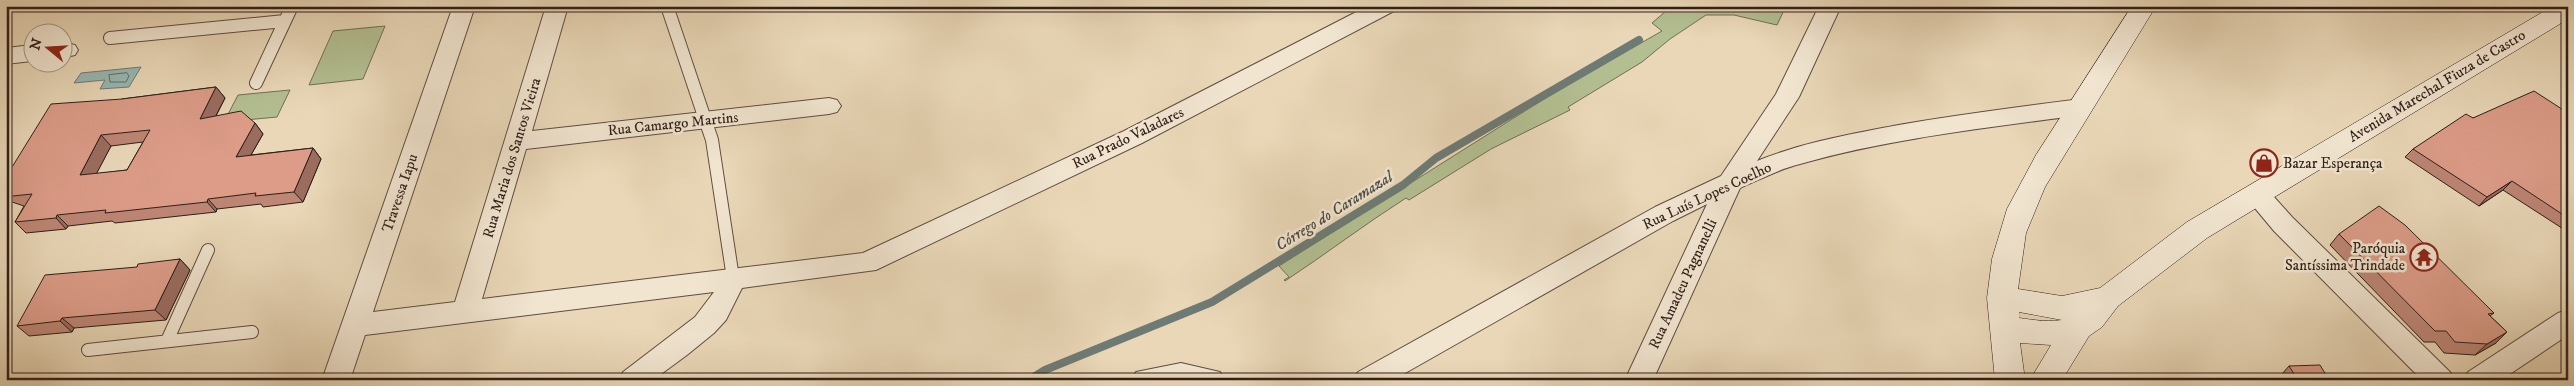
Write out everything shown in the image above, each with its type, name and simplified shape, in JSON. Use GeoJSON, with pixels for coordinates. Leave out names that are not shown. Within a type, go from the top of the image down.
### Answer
{"type":"FeatureCollection","features":[{"type":"Feature","properties":{"kind":"main road"},"geometry":{"type":"LineString","coordinates":[[2008,377],[2002,298],[2003,272],[2007,246],[2019,207],[2036,176],[2144,6]]}},
{"type":"Feature","properties":{"kind":"main road","name":"Avenida Marechal Fiuza de Castro"},"geometry":{"type":"LineString","coordinates":[[2004,329],[2045,333],[2063,332],[2078,327],[2091,319],[2108,298],[2197,230],[2568,8]]}},
{"type":"Feature","properties":{"kind":"main road","name":"Avenida Marechal Fiuza de Castro"},"geometry":{"type":"LineString","coordinates":[[2002,298],[2062,308],[2108,298]]}},
{"type":"Feature","properties":{"kind":"main road"},"geometry":{"type":"LineString","coordinates":[[2045,380],[2078,327]]}},
{"type":"Feature","properties":{"kind":"street","name":"Travessa Iapu"},"geometry":{"type":"LineString","coordinates":[[336,380],[464,6]]}},
{"type":"Feature","properties":{"kind":"street","name":"Rua Maria dos Santos Vieira"},"geometry":{"type":"LineString","coordinates":[[466,310],[557,6]]}},
{"type":"Feature","properties":{"kind":"street","name":"Rua Prado Valadares"},"geometry":{"type":"LineString","coordinates":[[733,278],[868,263],[1132,137],[1386,6]]}},
{"type":"Feature","properties":{"kind":"street","name":"Rua Amadeu Pagnanelli"},"geometry":{"type":"LineString","coordinates":[[1639,380],[1730,182],[1787,97],[1830,6]]}},
{"type":"Feature","properties":{"kind":"street"},"geometry":{"type":"LineString","coordinates":[[6,56],[22,54]]}},
{"type":"Feature","properties":{"kind":"street","name":"Rua Camargo Martins"},"geometry":{"type":"LineString","coordinates":[[517,141],[829,106]]}},
{"type":"Feature","properties":{"kind":"street","name":"Rua Luís Lopes Coelho"},"geometry":{"type":"LineString","coordinates":[[1368,380],[1664,214],[1730,182],[1791,157],[1838,145],[1949,125],[2081,107]]}},
{"type":"Feature","properties":{"kind":"street"},"geometry":{"type":"LineString","coordinates":[[2257,195],[2283,224],[2440,380]]}},
{"type":"Feature","properties":{"kind":"street"},"geometry":{"type":"LineString","coordinates":[[354,325],[733,278],[730,290],[720,307],[696,334],[633,380]]}},
{"type":"Feature","properties":{"kind":"street"},"geometry":{"type":"LineString","coordinates":[[2478,380],[2568,321]]}},
{"type":"Feature","properties":{"kind":"street"},"geometry":{"type":"LineString","coordinates":[[1146,380],[1181,375],[1210,380]]}},
{"type":"Feature","properties":{"kind":"lane"},"geometry":{"type":"LineString","coordinates":[[256,83],[292,6]]}},
{"type":"Feature","properties":{"kind":"lane"},"geometry":{"type":"LineString","coordinates":[[668,6],[712,140],[733,278]]}},
{"type":"Feature","properties":{"kind":"lane"},"geometry":{"type":"LineString","coordinates":[[110,38],[285,21]]}},
{"type":"Feature","properties":{"kind":"lane"},"geometry":{"type":"LineString","coordinates":[[167,342],[208,250]]}},
{"type":"Feature","properties":{"kind":"lane"},"geometry":{"type":"LineString","coordinates":[[88,350],[252,332]]}},
{"type":"Feature","properties":{"kind":"green space"},"geometry":{"type":"Polygon","coordinates":[[[1676,6],[1786,6],[1777,25],[1734,15],[1706,15],[1670,39],[1642,62],[1568,107],[1570,110],[1491,149],[1409,200],[1406,198],[1300,271],[1284,280],[1289,277],[1279,266],[1555,92],[1662,31],[1652,23],[1666,11],[1676,6]]]}},
{"type":"Feature","properties":{"kind":"green space"},"geometry":{"type":"Polygon","coordinates":[[[385,26],[363,79],[309,85],[333,31],[385,26]]]}},
{"type":"Feature","properties":{"kind":"green space"},"geometry":{"type":"Polygon","coordinates":[[[290,90],[277,117],[224,122],[238,95],[290,90]]]}},
{"type":"Feature","properties":{"kind":"water"},"geometry":{"type":"Polygon","coordinates":[[[141,67],[129,87],[100,89],[105,80],[74,83],[81,73],[141,67]]]}},
{"type":"Feature","properties":{"kind":"building"},"geometry":{"type":"Polygon","coordinates":[[[216,87],[200,119],[241,111],[255,123],[236,157],[313,148],[294,192],[255,196],[256,193],[208,199],[207,202],[105,213],[106,210],[57,215],[56,218],[15,222],[32,194],[13,196],[6,193],[6,175],[51,104],[122,99],[216,87]],[[150,130],[101,135],[80,175],[127,170],[150,130]]]}},
{"type":"Feature","properties":{"kind":"building"},"geometry":{"type":"Polygon","coordinates":[[[2534,91],[2568,113],[2568,218],[2512,181],[2487,197],[2413,149],[2466,114],[2473,118],[2534,91]]]}},
{"type":"Feature","properties":{"kind":"building"},"geometry":{"type":"Polygon","coordinates":[[[2379,206],[2405,225],[2494,313],[2488,314],[2507,332],[2487,344],[2455,342],[2446,331],[2435,331],[2339,234],[2379,206]]]}},
{"type":"Feature","properties":{"kind":"building"},"geometry":{"type":"Polygon","coordinates":[[[180,259],[155,310],[62,318],[60,321],[17,326],[45,275],[137,267],[138,264],[180,259]]]}},
{"type":"Feature","properties":{"kind":"building"},"geometry":{"type":"Polygon","coordinates":[[[2320,365],[2329,380],[2298,380],[2289,366],[2320,365]]]}},
{"type":"Feature","properties":{"kind":"waterway","name":"Córrego do Caramazal"},"geometry":{"type":"LineString","coordinates":[[1029,380],[1045,370],[1212,302],[1403,185],[1436,158],[1639,40]]}},
{"type":"Feature","properties":{"kind":"place","name":"Bazar Esperança"},"geometry":{"type":"Point","coordinates":[2264,163]}},
{"type":"Feature","properties":{"kind":"place","name":"Paróquia Santíssima Trindade"},"geometry":{"type":"Point","coordinates":[2424,257]}}]}
